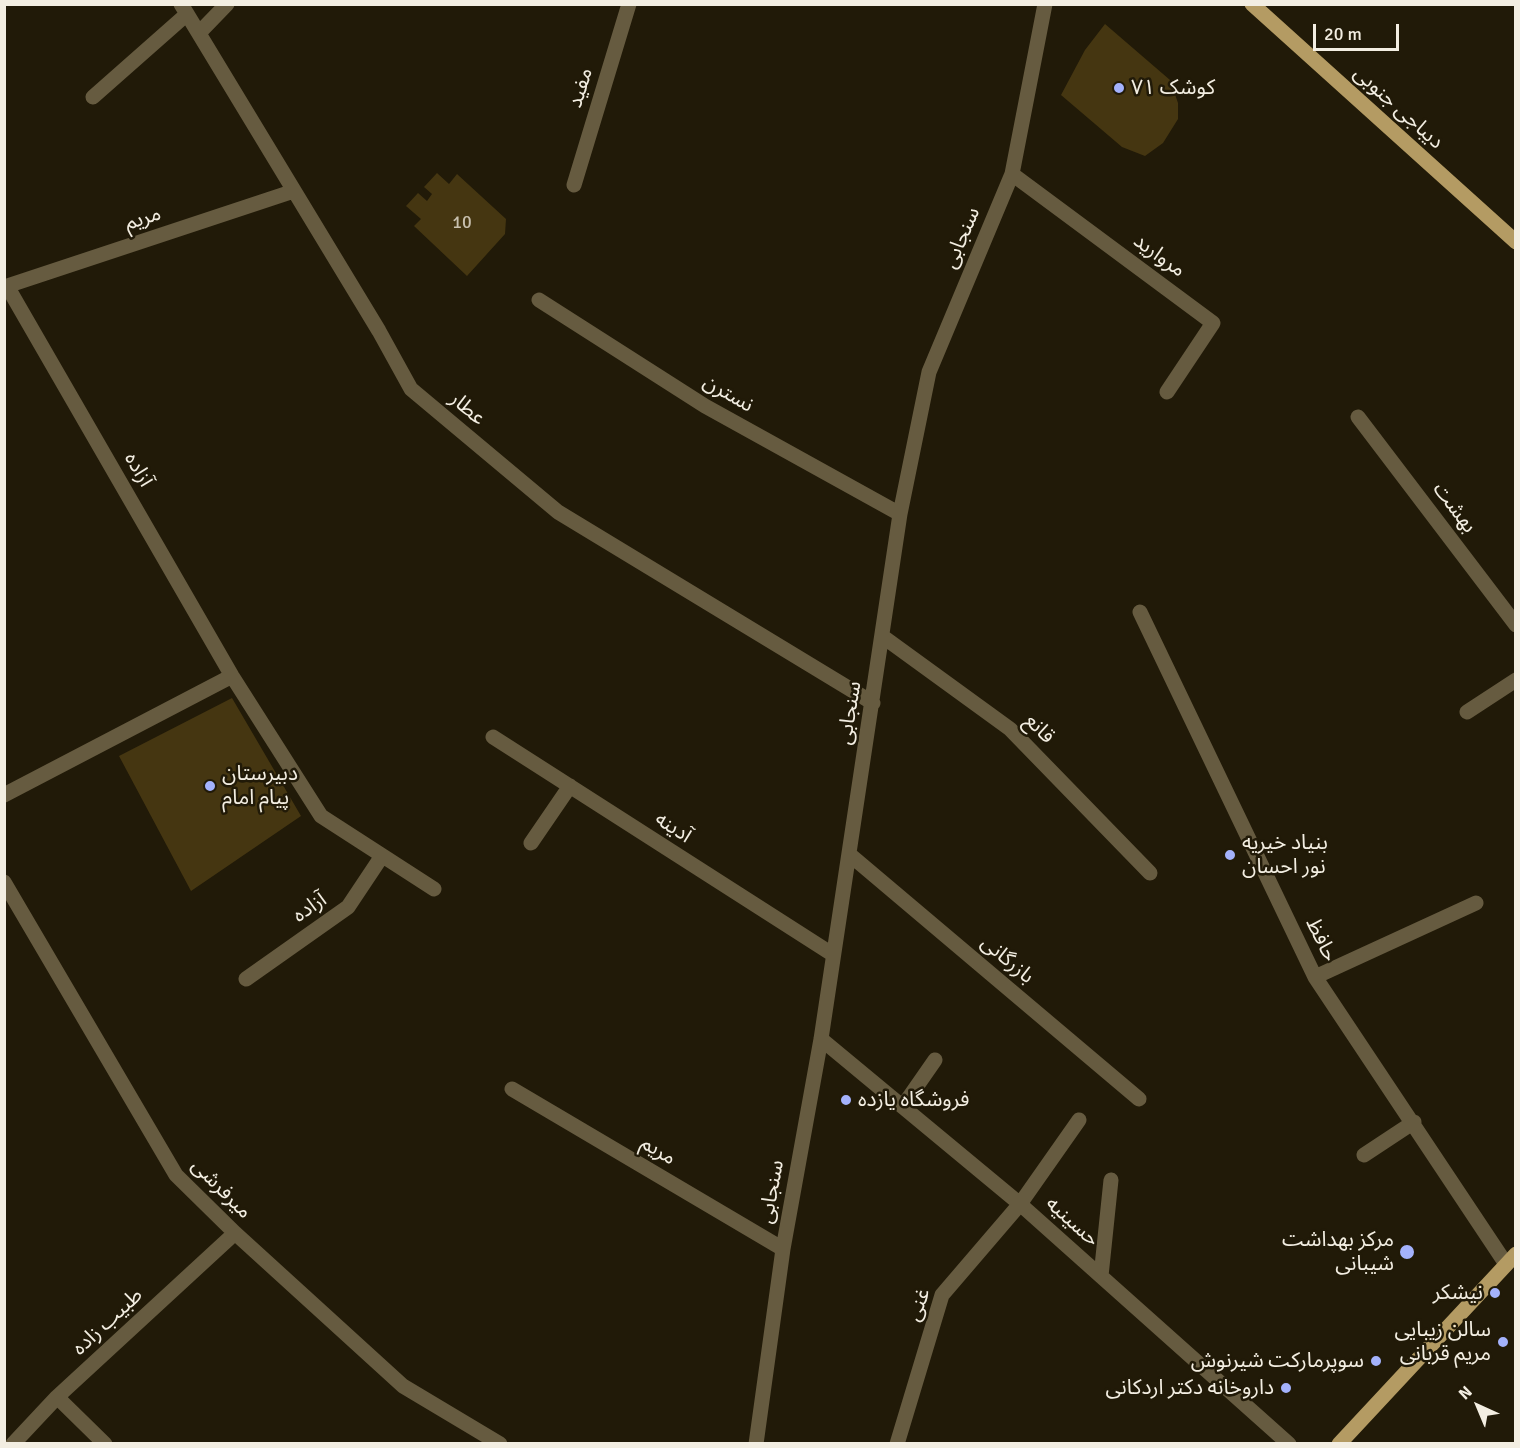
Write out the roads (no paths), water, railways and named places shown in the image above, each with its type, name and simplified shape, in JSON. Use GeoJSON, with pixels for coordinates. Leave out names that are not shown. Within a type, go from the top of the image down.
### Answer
{"type":"FeatureCollection","features":[{"type":"Feature","properties":{"kind":"main road","name":"دیباجی جنوبی"},"geometry":{"type":"LineString","coordinates":[[1252,4],[1515,242]]}},
{"type":"Feature","properties":{"kind":"main road"},"geometry":{"type":"LineString","coordinates":[[1339,1443],[1511,1259]]}},
{"type":"Feature","properties":{"kind":"street"},"geometry":{"type":"LineString","coordinates":[[199,33],[227,4]]}},
{"type":"Feature","properties":{"kind":"street","name":"مفید"},"geometry":{"type":"LineString","coordinates":[[574,184],[629,4]]}},
{"type":"Feature","properties":{"kind":"street","name":"سنجابی"},"geometry":{"type":"LineString","coordinates":[[756,1443],[783,1249],[821,1039],[831,954],[873,703],[900,514],[928,372],[1012,174],[1045,4]]}},
{"type":"Feature","properties":{"kind":"street"},"geometry":{"type":"LineString","coordinates":[[93,97],[184,9]]}},
{"type":"Feature","properties":{"kind":"street","name":"عطار"},"geometry":{"type":"LineString","coordinates":[[184,9],[411,389],[558,512],[873,703]]}},
{"type":"Feature","properties":{"kind":"street","name":"مروارید"},"geometry":{"type":"LineString","coordinates":[[1012,174],[1213,323],[1167,393]]}},
{"type":"Feature","properties":{"kind":"street","name":"مریم"},"geometry":{"type":"LineString","coordinates":[[6,286],[294,191]]}},
{"type":"Feature","properties":{"kind":"street","name":"آزاده"},"geometry":{"type":"LineString","coordinates":[[6,286],[232,676],[321,816],[434,889]]}},
{"type":"Feature","properties":{"kind":"street","name":"نسترن"},"geometry":{"type":"LineString","coordinates":[[539,300],[705,406],[900,514]]}},
{"type":"Feature","properties":{"kind":"street","name":"بهشت"},"geometry":{"type":"LineString","coordinates":[[1358,417],[1515,625]]}},
{"type":"Feature","properties":{"kind":"street","name":"حافظ"},"geometry":{"type":"LineString","coordinates":[[1140,612],[1315,977],[1511,1259]]}},
{"type":"Feature","properties":{"kind":"street","name":"قانع"},"geometry":{"type":"LineString","coordinates":[[882,636],[1010,729],[1150,873]]}},
{"type":"Feature","properties":{"kind":"street"},"geometry":{"type":"LineString","coordinates":[[4,795],[232,676]]}},
{"type":"Feature","properties":{"kind":"street"},"geometry":{"type":"LineString","coordinates":[[1467,712],[1515,680]]}},
{"type":"Feature","properties":{"kind":"street","name":"آدینه"},"geometry":{"type":"LineString","coordinates":[[493,737],[831,954]]}},
{"type":"Feature","properties":{"kind":"street"},"geometry":{"type":"LineString","coordinates":[[531,843],[570,786]]}},
{"type":"Feature","properties":{"kind":"street","name":"بازرگانی"},"geometry":{"type":"LineString","coordinates":[[849,854],[1139,1099]]}},
{"type":"Feature","properties":{"kind":"street","name":"آزاده"},"geometry":{"type":"LineString","coordinates":[[246,979],[348,907],[382,856]]}},
{"type":"Feature","properties":{"kind":"street","name":"میرفرشی"},"geometry":{"type":"LineString","coordinates":[[4,882],[176,1175],[235,1233],[403,1386],[500,1443]]}},
{"type":"Feature","properties":{"kind":"street"},"geometry":{"type":"LineString","coordinates":[[1315,977],[1476,903]]}},
{"type":"Feature","properties":{"kind":"street","name":"حسینیه"},"geometry":{"type":"LineString","coordinates":[[821,1039],[1020,1204],[1288,1443]]}},
{"type":"Feature","properties":{"kind":"street"},"geometry":{"type":"LineString","coordinates":[[903,1106],[934,1060]]}},
{"type":"Feature","properties":{"kind":"street","name":"مریم"},"geometry":{"type":"LineString","coordinates":[[512,1089],[783,1249]]}},
{"type":"Feature","properties":{"kind":"street","name":"غنی"},"geometry":{"type":"LineString","coordinates":[[897,1443],[942,1295],[1020,1204],[1079,1120]]}},
{"type":"Feature","properties":{"kind":"street"},"geometry":{"type":"LineString","coordinates":[[1364,1155],[1414,1122]]}},
{"type":"Feature","properties":{"kind":"street"},"geometry":{"type":"LineString","coordinates":[[1101,1276],[1111,1180]]}},
{"type":"Feature","properties":{"kind":"street","name":"طبیب زاده"},"geometry":{"type":"LineString","coordinates":[[13,1443],[57,1397],[235,1233]]}},
{"type":"Feature","properties":{"kind":"street"},"geometry":{"type":"LineString","coordinates":[[57,1397],[105,1443]]}},
{"type":"Feature","properties":{"kind":"place","name":"کوشک ۷۱"},"geometry":{"type":"Point","coordinates":[1119,88]}},
{"type":"Feature","properties":{"kind":"place","name":"دبیرستان پیام امام"},"geometry":{"type":"Point","coordinates":[210,786]}},
{"type":"Feature","properties":{"kind":"place","name":"بنیاد خیریه نور احسان"},"geometry":{"type":"Point","coordinates":[1230,855]}},
{"type":"Feature","properties":{"kind":"place","name":"فروشگاه یازده"},"geometry":{"type":"Point","coordinates":[846,1100]}},
{"type":"Feature","properties":{"kind":"place","name":"مرکز بهداشت شیبانی"},"geometry":{"type":"Point","coordinates":[1407,1252]}},
{"type":"Feature","properties":{"kind":"place","name":"نیشکر"},"geometry":{"type":"Point","coordinates":[1495,1293]}},
{"type":"Feature","properties":{"kind":"place","name":"سالن زیبایی مریم قربانی"},"geometry":{"type":"Point","coordinates":[1503,1342]}},
{"type":"Feature","properties":{"kind":"place","name":"سوپرمارکت شیرنوش"},"geometry":{"type":"Point","coordinates":[1376,1361]}},
{"type":"Feature","properties":{"kind":"place","name":"داروخانه دکتر اردکانی"},"geometry":{"type":"Point","coordinates":[1286,1388]}}]}
